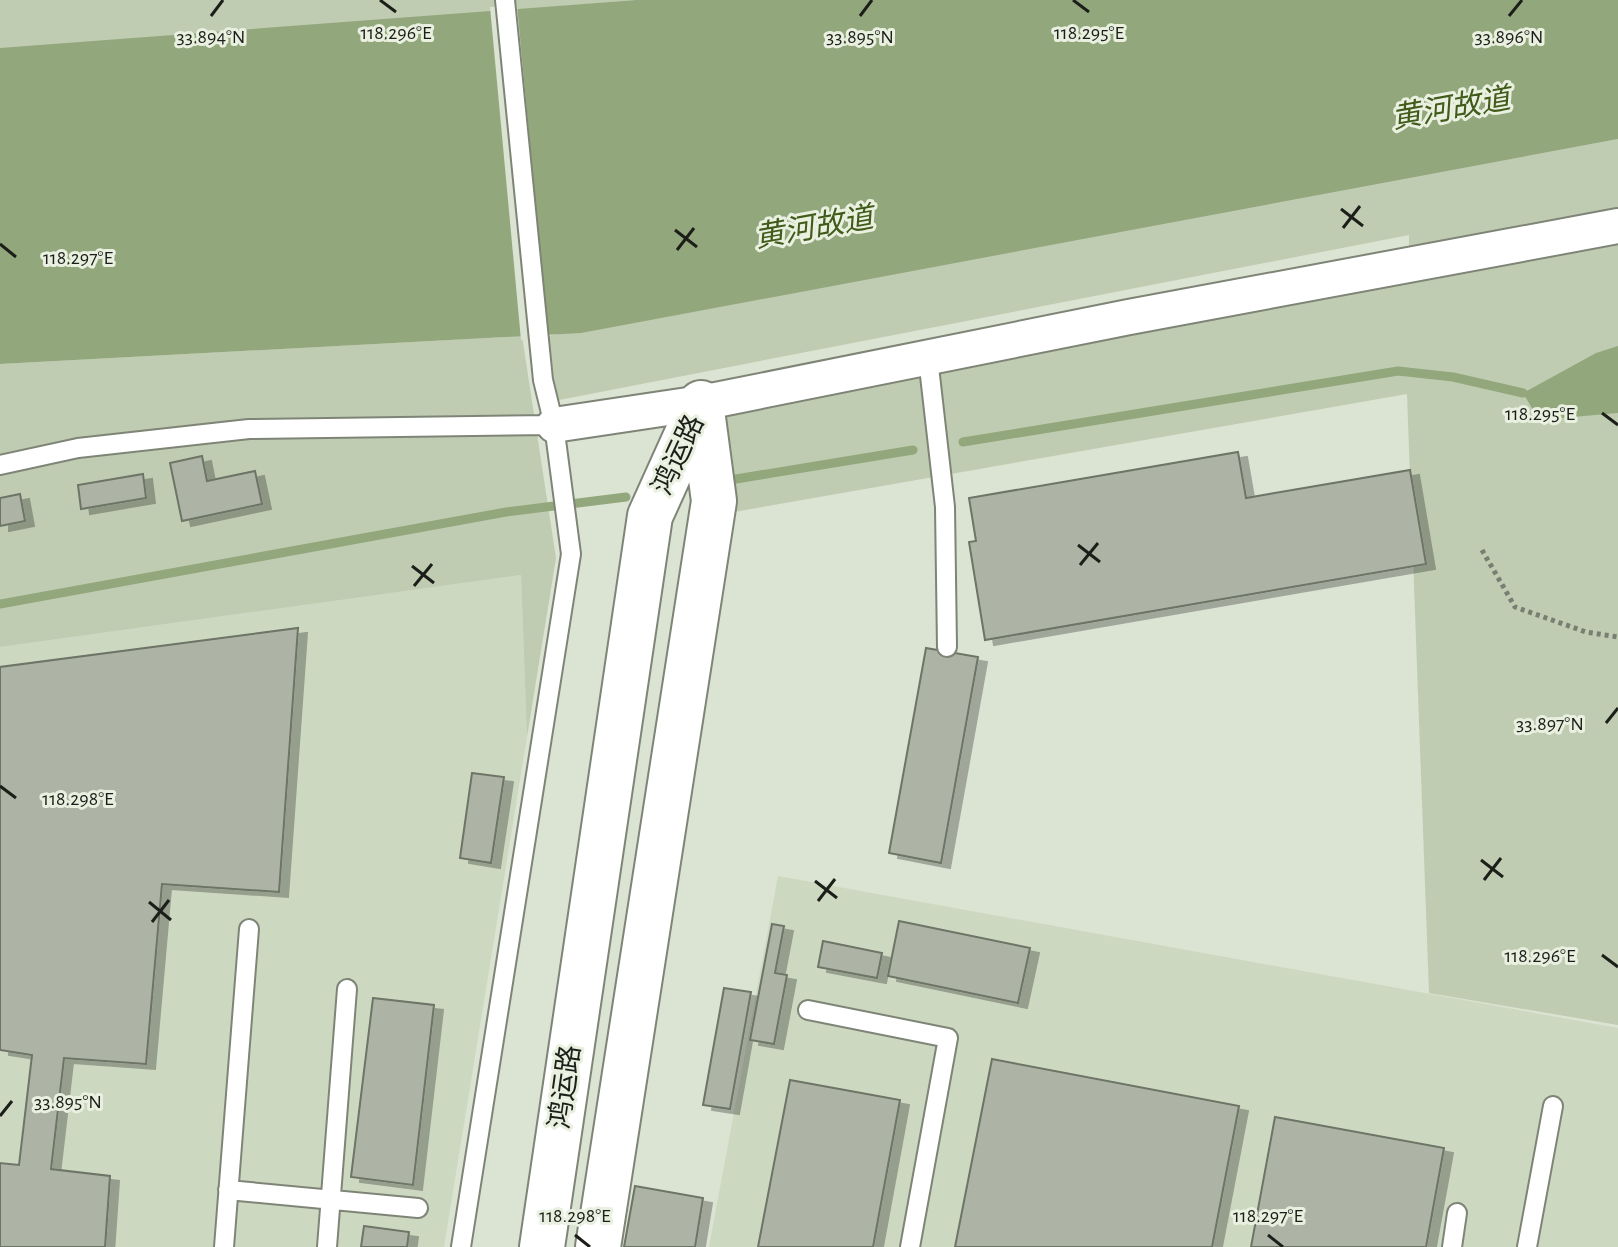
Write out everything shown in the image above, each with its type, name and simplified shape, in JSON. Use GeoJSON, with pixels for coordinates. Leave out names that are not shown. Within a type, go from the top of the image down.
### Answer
{"type":"FeatureCollection","features":[{"type":"Feature","properties":{"kind":"street"},"geometry":{"type":"LineString","coordinates":[[554,425],[701,403],[1618,226]]}},
{"type":"Feature","properties":{"kind":"street","name":"鸿运路"},"geometry":{"type":"LineString","coordinates":[[542,1247],[650,516],[701,403]]}},
{"type":"Feature","properties":{"kind":"street","name":"鸿运路"},"geometry":{"type":"LineString","coordinates":[[598,1247],[714,501],[701,403]]}},
{"type":"Feature","properties":{"kind":"lane"},"geometry":{"type":"LineString","coordinates":[[461,1247],[571,554],[554,425],[543,380],[505,0]]}},
{"type":"Feature","properties":{"kind":"lane"},"geometry":{"type":"LineString","coordinates":[[928,358],[945,507],[947,647]]}},
{"type":"Feature","properties":{"kind":"lane"},"geometry":{"type":"LineString","coordinates":[[0,465],[78,448],[249,429],[554,425]]}},
{"type":"Feature","properties":{"kind":"lane"},"geometry":{"type":"LineString","coordinates":[[224,1247],[249,929]]}},
{"type":"Feature","properties":{"kind":"lane"},"geometry":{"type":"LineString","coordinates":[[327,1247],[347,989]]}},
{"type":"Feature","properties":{"kind":"lane"},"geometry":{"type":"LineString","coordinates":[[808,1010],[948,1038],[910,1247]]}},
{"type":"Feature","properties":{"kind":"lane"},"geometry":{"type":"LineString","coordinates":[[1527,1247],[1553,1106]]}},
{"type":"Feature","properties":{"kind":"lane"},"geometry":{"type":"LineString","coordinates":[[228,1190],[418,1208]]}},
{"type":"Feature","properties":{"kind":"lane"},"geometry":{"type":"LineString","coordinates":[[1452,1247],[1457,1213]]}},
{"type":"Feature","properties":{"kind":"path"},"geometry":{"type":"LineString","coordinates":[[1482,550],[1515,607],[1586,632],[1618,637]]}},
{"type":"Feature","properties":{"kind":"shaded area"},"geometry":{"type":"Polygon","coordinates":[[[0,0],[636,0],[0,51],[0,0]]]}},
{"type":"Feature","properties":{"kind":"shaded area"},"geometry":{"type":"Polygon","coordinates":[[[1618,139],[1618,1025],[1429,993],[1407,394],[734,512],[716,413],[1409,275],[1409,235],[554,401],[548,336],[1618,139]]]}},
{"type":"Feature","properties":{"kind":"shaded area"},"geometry":{"type":"Polygon","coordinates":[[[522,336],[556,558],[527,737],[521,575],[0,647],[0,364],[522,336]]]}},
{"type":"Feature","properties":{"kind":"shaded area"},"geometry":{"type":"Polygon","coordinates":[[[521,575],[527,737],[444,1247],[0,1247],[0,647],[521,575]]]}},
{"type":"Feature","properties":{"kind":"shaded area"},"geometry":{"type":"Polygon","coordinates":[[[778,876],[1618,1028],[1618,1247],[709,1247],[778,876]]]}},
{"type":"Feature","properties":{"kind":"water","name":"黄河故道"},"geometry":{"type":"Polygon","coordinates":[[[636,0],[1618,0],[1618,139],[581,333],[0,364],[0,48],[636,0]]]}},
{"type":"Feature","properties":{"kind":"water"},"geometry":{"type":"Polygon","coordinates":[[[1618,346],[1618,413],[1539,420],[1523,393],[1596,353],[1618,346]]]}},
{"type":"Feature","properties":{"kind":"pier"},"geometry":{"type":"Polygon","coordinates":[[[517,5],[548,339],[521,340],[490,7],[517,5]]]}},
{"type":"Feature","properties":{"kind":"building"},"geometry":{"type":"Polygon","coordinates":[[[1238,452],[1246,498],[1410,470],[1426,564],[985,640],[969,542],[976,541],[969,498],[1238,452]]]}},
{"type":"Feature","properties":{"kind":"building"},"geometry":{"type":"Polygon","coordinates":[[[202,456],[207,481],[255,471],[262,504],[182,521],[170,463],[202,456]]]}},
{"type":"Feature","properties":{"kind":"building"},"geometry":{"type":"Polygon","coordinates":[[[143,474],[146,498],[81,509],[78,485],[143,474]]]}},
{"type":"Feature","properties":{"kind":"building"},"geometry":{"type":"Polygon","coordinates":[[[20,494],[25,521],[0,526],[0,498],[20,494]]]}},
{"type":"Feature","properties":{"kind":"building"},"geometry":{"type":"Polygon","coordinates":[[[298,628],[279,892],[162,884],[146,1064],[64,1058],[51,1169],[110,1176],[105,1247],[0,1247],[0,1163],[19,1165],[32,1055],[0,1050],[0,667],[298,628]]]}},
{"type":"Feature","properties":{"kind":"building"},"geometry":{"type":"Polygon","coordinates":[[[926,648],[978,657],[941,863],[889,853],[926,648]]]}},
{"type":"Feature","properties":{"kind":"building"},"geometry":{"type":"Polygon","coordinates":[[[472,773],[504,777],[491,863],[460,858],[472,773]]]}},
{"type":"Feature","properties":{"kind":"building"},"geometry":{"type":"Polygon","coordinates":[[[899,921],[1030,948],[1018,1003],[888,976],[899,921]]]}},
{"type":"Feature","properties":{"kind":"building"},"geometry":{"type":"Polygon","coordinates":[[[772,924],[784,926],[775,973],[787,975],[774,1044],[750,1040],[772,924]]]}},
{"type":"Feature","properties":{"kind":"building"},"geometry":{"type":"Polygon","coordinates":[[[823,941],[882,953],[877,978],[818,967],[823,941]]]}},
{"type":"Feature","properties":{"kind":"building"},"geometry":{"type":"Polygon","coordinates":[[[724,988],[751,992],[730,1109],[703,1105],[724,988]]]}},
{"type":"Feature","properties":{"kind":"building"},"geometry":{"type":"Polygon","coordinates":[[[373,998],[434,1005],[413,1185],[351,1177],[373,998]]]}},
{"type":"Feature","properties":{"kind":"building"},"geometry":{"type":"Polygon","coordinates":[[[992,1059],[1239,1106],[1212,1247],[955,1247],[992,1059]]]}},
{"type":"Feature","properties":{"kind":"building"},"geometry":{"type":"Polygon","coordinates":[[[790,1080],[900,1100],[873,1247],[758,1247],[790,1080]]]}},
{"type":"Feature","properties":{"kind":"building"},"geometry":{"type":"Polygon","coordinates":[[[1275,1117],[1444,1148],[1426,1247],[1251,1247],[1275,1117]]]}},
{"type":"Feature","properties":{"kind":"building"},"geometry":{"type":"Polygon","coordinates":[[[635,1186],[703,1198],[695,1247],[624,1247],[635,1186]]]}},
{"type":"Feature","properties":{"kind":"building"},"geometry":{"type":"Polygon","coordinates":[[[364,1226],[409,1232],[407,1247],[361,1247],[364,1226]]]}},
{"type":"Feature","properties":{"kind":"waterway"},"geometry":{"type":"LineString","coordinates":[[963,442],[1398,371],[1453,377],[1523,393]]}},
{"type":"Feature","properties":{"kind":"waterway"},"geometry":{"type":"LineString","coordinates":[[730,480],[913,450]]}},
{"type":"Feature","properties":{"kind":"waterway"},"geometry":{"type":"LineString","coordinates":[[0,604],[506,512],[626,497]]}}]}
